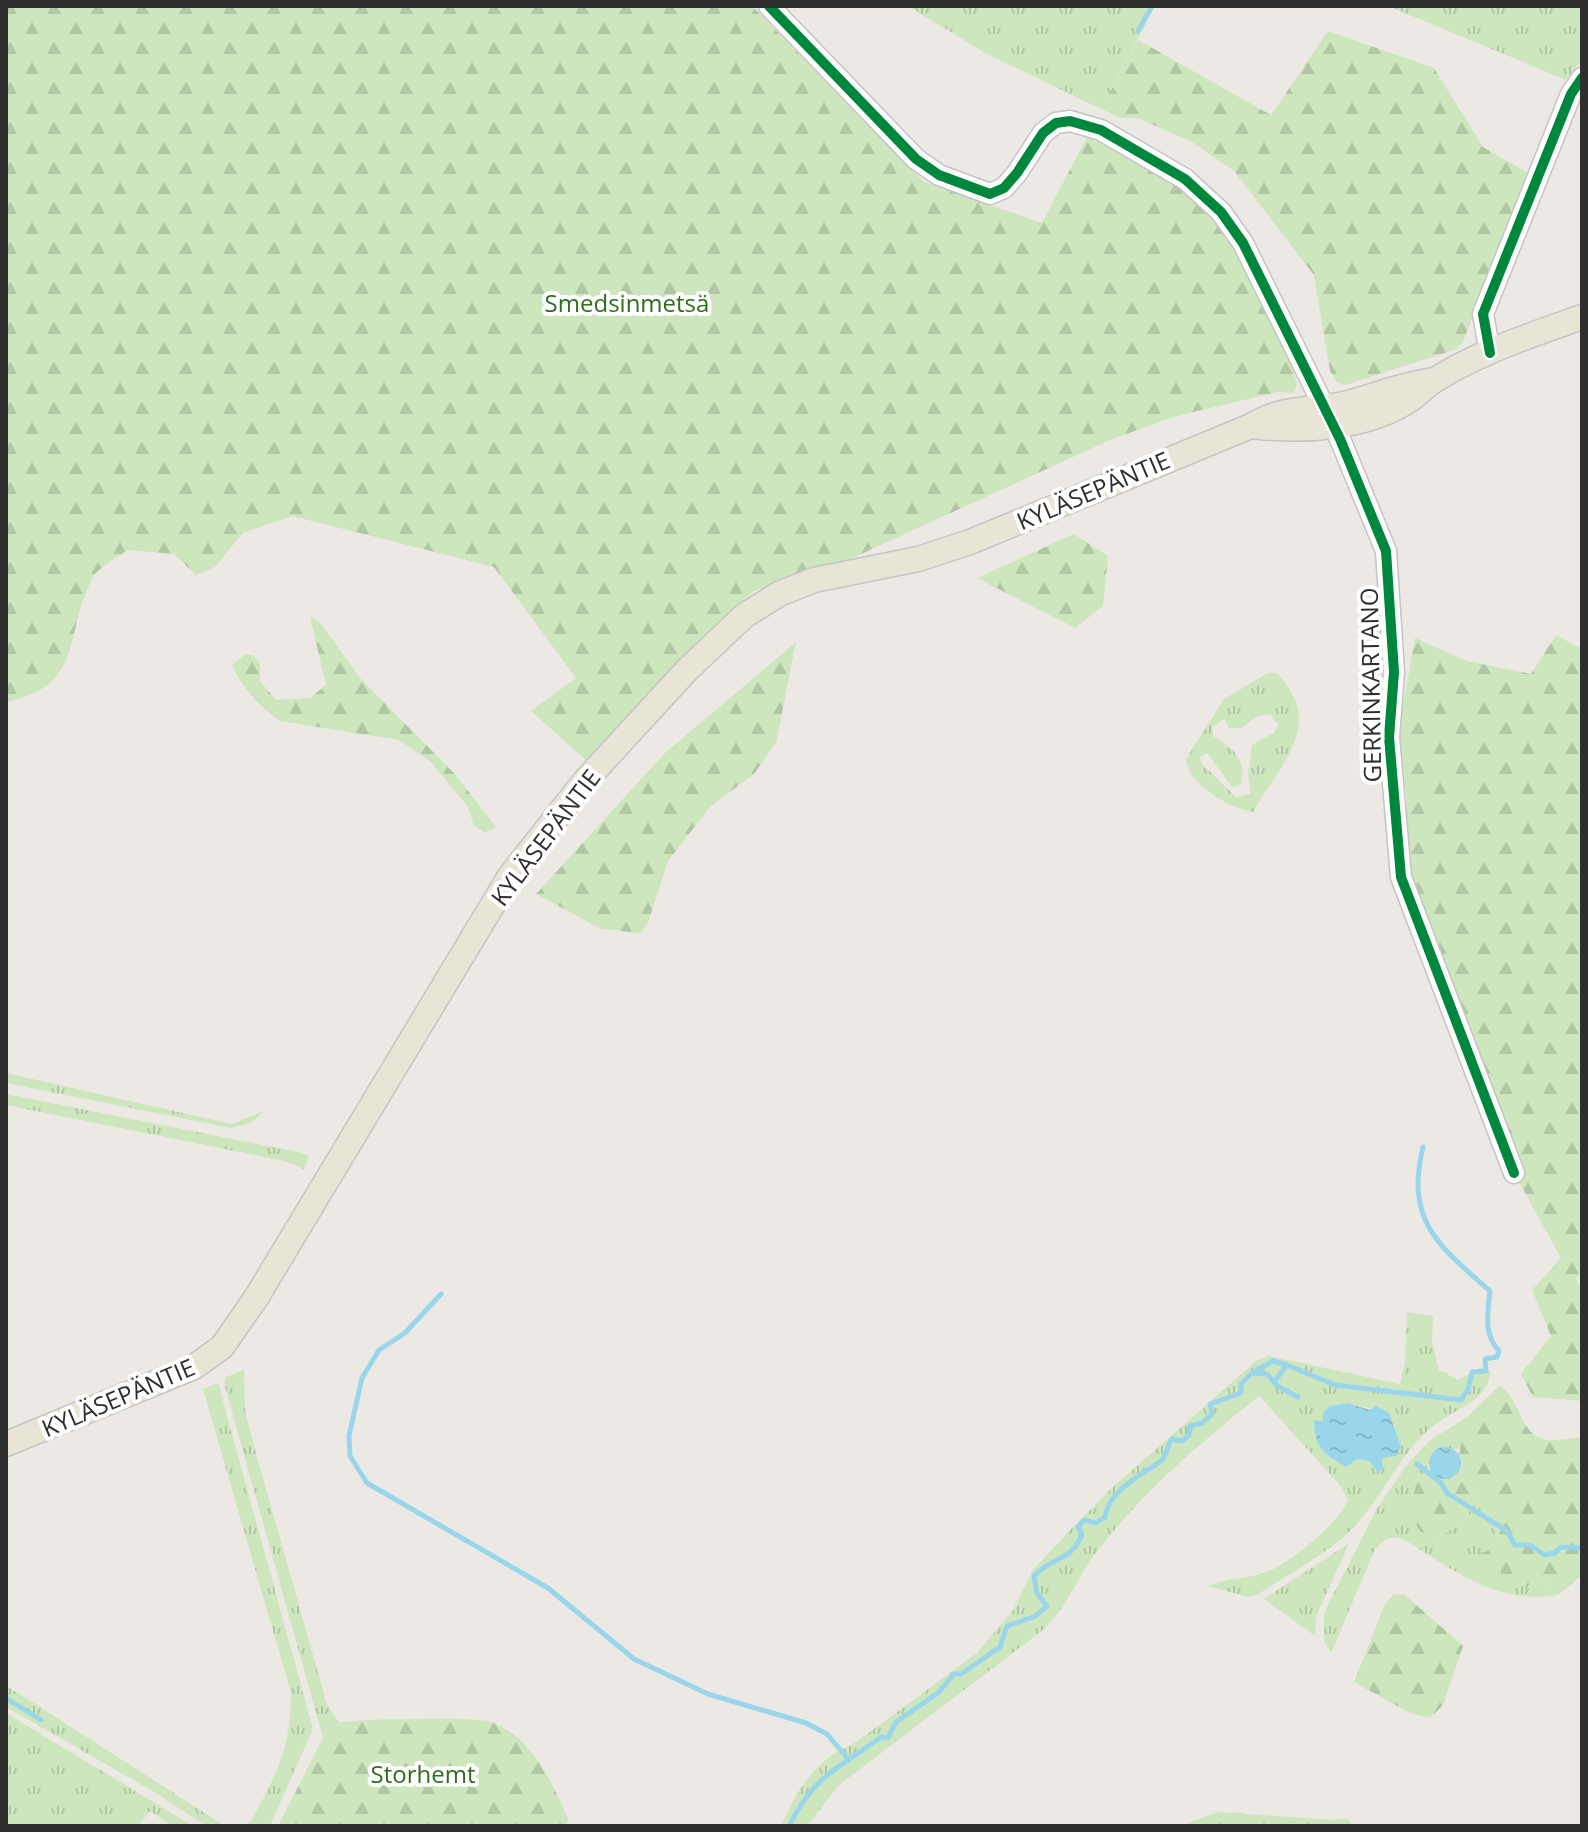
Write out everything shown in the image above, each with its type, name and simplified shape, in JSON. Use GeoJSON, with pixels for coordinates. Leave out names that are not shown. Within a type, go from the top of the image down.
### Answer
{"type":"FeatureCollection","features":[{"type":"Feature","properties":{"kind":"main road","name":"KYLÄSEPÄNTIE"},"geometry":{"type":"LineString","coordinates":[[8,1436],[194,1367],[222,1347],[256,1298],[528,852],[584,782],[687,670],[744,616],[779,594],[814,580],[918,559],[970,542],[1251,426],[1330,416],[1358,422],[1409,401],[1435,380],[1490,353],[1582,317]]}},
{"type":"Feature","properties":{"kind":"street","name":"GERKINKARTANO"},"geometry":{"type":"LineString","coordinates":[[769,6],[893,139],[939,175],[990,194],[1004,188],[1043,133],[1056,123],[1070,121],[1101,130],[1185,179],[1221,212],[1243,243],[1330,416],[1386,551],[1394,672],[1389,737],[1401,877],[1514,1173]]}},
{"type":"Feature","properties":{"kind":"street"},"geometry":{"type":"LineString","coordinates":[[1490,353],[1483,314],[1571,94],[1582,78]]}},
{"type":"Feature","properties":{"kind":"green space","name":"Smedsinmetsä"},"geometry":{"type":"Polygon","coordinates":[[[6,6],[752,6],[924,182],[1042,223],[1087,137],[1148,166],[1177,184],[1202,206],[1243,262],[1292,366],[1297,384],[1294,393],[1278,392],[1176,416],[1110,440],[848,560],[754,591],[697,642],[588,762],[531,711],[576,678],[494,567],[292,516],[243,533],[215,567],[196,575],[174,554],[128,550],[114,559],[93,577],[61,670],[49,684],[6,702],[6,6]]]}},
{"type":"Feature","properties":{"kind":"green space"},"geometry":{"type":"Polygon","coordinates":[[[908,6],[1155,6],[1101,109],[985,53],[908,6]]]}},
{"type":"Feature","properties":{"kind":"green space"},"geometry":{"type":"Polygon","coordinates":[[[1388,6],[1579,6],[1582,7],[1582,59],[1566,80],[1388,6]]]}},
{"type":"Feature","properties":{"kind":"green space"},"geometry":{"type":"Polygon","coordinates":[[[1328,31],[1434,68],[1483,147],[1528,173],[1463,342],[1454,350],[1345,385],[1337,382],[1330,371],[1314,275],[1234,171],[1192,142],[1137,118],[1120,118],[1101,109],[1138,40],[1271,115],[1328,31]]]}},
{"type":"Feature","properties":{"kind":"green space"},"geometry":{"type":"Polygon","coordinates":[[[1074,534],[1108,556],[1103,606],[1075,628],[977,578],[1074,534]]]}},
{"type":"Feature","properties":{"kind":"green space"},"geometry":{"type":"Polygon","coordinates":[[[310,616],[321,624],[361,679],[453,772],[496,827],[485,833],[474,826],[468,807],[431,762],[399,740],[280,721],[252,696],[232,665],[244,655],[253,655],[260,664],[260,681],[276,700],[310,698],[326,685],[310,616]]]}},
{"type":"Feature","properties":{"kind":"green space"},"geometry":{"type":"Polygon","coordinates":[[[1556,635],[1582,649],[1582,1272],[1576,1279],[1582,1288],[1582,1401],[1533,1397],[1521,1374],[1551,1336],[1532,1290],[1561,1258],[1514,1173],[1398,849],[1407,802],[1399,729],[1415,638],[1467,661],[1531,674],[1556,635]]]}},
{"type":"Feature","properties":{"kind":"green space"},"geometry":{"type":"Polygon","coordinates":[[[796,642],[776,743],[754,774],[711,806],[668,861],[648,923],[640,933],[601,929],[536,894],[665,753],[796,642]]]}},
{"type":"Feature","properties":{"kind":"green space"},"geometry":{"type":"Polygon","coordinates":[[[1268,673],[1276,673],[1291,691],[1298,708],[1299,726],[1294,742],[1253,812],[1222,801],[1202,786],[1188,768],[1186,759],[1224,699],[1268,673]],[[1271,714],[1255,717],[1242,728],[1229,728],[1224,719],[1212,727],[1213,736],[1237,755],[1242,768],[1241,784],[1232,787],[1207,753],[1200,757],[1202,764],[1236,797],[1251,794],[1248,776],[1252,745],[1274,733],[1278,725],[1271,714]]]}},
{"type":"Feature","properties":{"kind":"green space"},"geometry":{"type":"Polygon","coordinates":[[[6,1073],[232,1124],[266,1110],[251,1123],[231,1128],[6,1083],[6,1073]]]}},
{"type":"Feature","properties":{"kind":"green space"},"geometry":{"type":"Polygon","coordinates":[[[6,1094],[303,1153],[309,1157],[304,1169],[284,1161],[6,1105],[6,1094]]]}},
{"type":"Feature","properties":{"kind":"green space"},"geometry":{"type":"Polygon","coordinates":[[[1407,1312],[1433,1316],[1432,1343],[1439,1370],[1458,1380],[1482,1367],[1491,1372],[1488,1383],[1475,1399],[1440,1421],[1419,1439],[1363,1517],[1332,1546],[1257,1595],[1248,1597],[1208,1586],[1262,1574],[1278,1566],[1326,1529],[1348,1500],[1339,1484],[1259,1396],[1195,1449],[1135,1507],[1099,1549],[1043,1630],[839,1785],[807,1826],[781,1826],[800,1789],[817,1768],[977,1653],[1014,1609],[1032,1571],[1070,1530],[1112,1488],[1256,1361],[1269,1356],[1400,1384],[1405,1363],[1407,1312]],[[1348,1403],[1323,1421],[1315,1420],[1357,1459],[1371,1461],[1378,1472],[1381,1458],[1401,1446],[1389,1413],[1348,1403]]]}},
{"type":"Feature","properties":{"kind":"green space"},"geometry":{"type":"Polygon","coordinates":[[[244,1370],[245,1411],[256,1453],[327,1705],[339,1722],[323,1738],[224,1383],[226,1377],[244,1370]]]}},
{"type":"Feature","properties":{"kind":"green space"},"geometry":{"type":"Polygon","coordinates":[[[218,1383],[313,1729],[270,1826],[245,1826],[252,1820],[281,1760],[288,1730],[291,1693],[203,1389],[218,1383]]]}},
{"type":"Feature","properties":{"kind":"green space"},"geometry":{"type":"Polygon","coordinates":[[[1499,1386],[1506,1391],[1535,1435],[1552,1440],[1582,1437],[1582,1575],[1558,1595],[1537,1574],[1526,1589],[1501,1572],[1492,1577],[1476,1575],[1475,1554],[1496,1549],[1498,1537],[1493,1501],[1476,1491],[1467,1519],[1434,1540],[1419,1530],[1409,1509],[1419,1475],[1433,1473],[1442,1479],[1460,1452],[1461,1431],[1467,1417],[1499,1386]]]}},
{"type":"Feature","properties":{"kind":"green space"},"geometry":{"type":"Polygon","coordinates":[[[1467,1417],[1459,1450],[1456,1448],[1427,1465],[1433,1473],[1419,1475],[1434,1540],[1467,1519],[1476,1491],[1494,1501],[1501,1572],[1536,1574],[1558,1595],[1535,1597],[1495,1590],[1459,1574],[1405,1540],[1392,1538],[1375,1549],[1331,1653],[1324,1642],[1324,1613],[1376,1510],[1406,1466],[1429,1441],[1467,1417]]]}},
{"type":"Feature","properties":{"kind":"green space"},"geometry":{"type":"Polygon","coordinates":[[[1349,1543],[1316,1617],[1315,1636],[1264,1599],[1349,1543]]]}},
{"type":"Feature","properties":{"kind":"green space"},"geometry":{"type":"Polygon","coordinates":[[[1394,1594],[1405,1595],[1463,1646],[1443,1705],[1430,1718],[1410,1713],[1354,1682],[1385,1604],[1394,1594]]]}},
{"type":"Feature","properties":{"kind":"green space"},"geometry":{"type":"Polygon","coordinates":[[[6,1686],[225,1826],[206,1826],[156,1793],[6,1707],[6,1686]]]}},
{"type":"Feature","properties":{"kind":"green space"},"geometry":{"type":"Polygon","coordinates":[[[6,1713],[193,1826],[172,1826],[150,1811],[138,1826],[6,1826],[6,1713]]]}},
{"type":"Feature","properties":{"kind":"green space","name":"Storhemt"},"geometry":{"type":"Polygon","coordinates":[[[387,1719],[485,1721],[508,1731],[531,1751],[540,1764],[569,1820],[566,1826],[278,1826],[323,1738],[339,1722],[387,1719]]]}},
{"type":"Feature","properties":{"kind":"green space"},"geometry":{"type":"Polygon","coordinates":[[[1218,1812],[1334,1820],[1347,1818],[1353,1826],[1180,1826],[1218,1812]]]}},
{"type":"Feature","properties":{"kind":"water"},"geometry":{"type":"Polygon","coordinates":[[[1348,1403],[1370,1410],[1376,1406],[1389,1413],[1401,1446],[1396,1456],[1382,1458],[1383,1468],[1378,1473],[1370,1461],[1357,1459],[1346,1467],[1321,1449],[1318,1443],[1314,1420],[1323,1421],[1323,1413],[1330,1406],[1348,1403]]]}},
{"type":"Feature","properties":{"kind":"water"},"geometry":{"type":"Polygon","coordinates":[[[1445,1447],[1457,1451],[1461,1463],[1457,1475],[1445,1479],[1433,1475],[1429,1463],[1433,1451],[1445,1447]]]}},
{"type":"Feature","properties":{"kind":"waterway"},"geometry":{"type":"LineString","coordinates":[[1138,31],[1152,6]]}},
{"type":"Feature","properties":{"kind":"waterway"},"geometry":{"type":"LineString","coordinates":[[1274,1382],[1287,1365],[1335,1385],[1461,1400],[1468,1390],[1472,1372],[1486,1371],[1485,1359],[1497,1357],[1499,1351],[1491,1338],[1488,1323],[1490,1291],[1455,1260],[1431,1230],[1423,1214],[1419,1195],[1423,1147]]}},
{"type":"Feature","properties":{"kind":"waterway"},"geometry":{"type":"LineString","coordinates":[[441,1294],[405,1333],[379,1350],[362,1378],[349,1436],[350,1456],[367,1483],[548,1588],[634,1659],[708,1694],[806,1723],[827,1734],[849,1760]]}},
{"type":"Feature","properties":{"kind":"waterway"},"geometry":{"type":"LineString","coordinates":[[1252,1373],[1273,1361],[1287,1365]]}},
{"type":"Feature","properties":{"kind":"waterway"},"geometry":{"type":"LineString","coordinates":[[789,1826],[808,1795],[828,1774],[881,1737],[888,1738],[896,1722],[938,1693],[954,1674],[961,1674],[1000,1647],[1007,1626],[1036,1616],[1047,1606],[1037,1593],[1034,1576],[1073,1550],[1082,1534],[1078,1527],[1084,1520],[1096,1523],[1105,1517],[1112,1499],[1135,1478],[1161,1461],[1172,1439],[1182,1441],[1189,1435],[1190,1426],[1202,1423],[1212,1414],[1210,1404],[1241,1393],[1241,1384],[1252,1373],[1267,1374],[1276,1385],[1298,1397]]}},
{"type":"Feature","properties":{"kind":"waterway"},"geometry":{"type":"LineString","coordinates":[[1417,1464],[1441,1483],[1447,1493],[1507,1531],[1515,1545],[1530,1545],[1545,1555],[1555,1553],[1561,1547],[1582,1548]]}},
{"type":"Feature","properties":{"kind":"waterway"},"geometry":{"type":"LineString","coordinates":[[6,1698],[41,1720]]}},
{"type":"Feature","properties":{"kind":"cycle path"},"geometry":{"type":"LineString","coordinates":[[769,6],[916,159],[939,175],[990,194],[1004,188],[1043,133],[1056,123],[1070,121],[1101,130],[1185,179],[1221,212],[1243,243],[1340,439],[1386,551],[1394,672],[1389,737],[1401,877],[1514,1173]]}},
{"type":"Feature","properties":{"kind":"cycle path"},"geometry":{"type":"LineString","coordinates":[[1490,353],[1483,314],[1571,94],[1582,78]]}}]}
